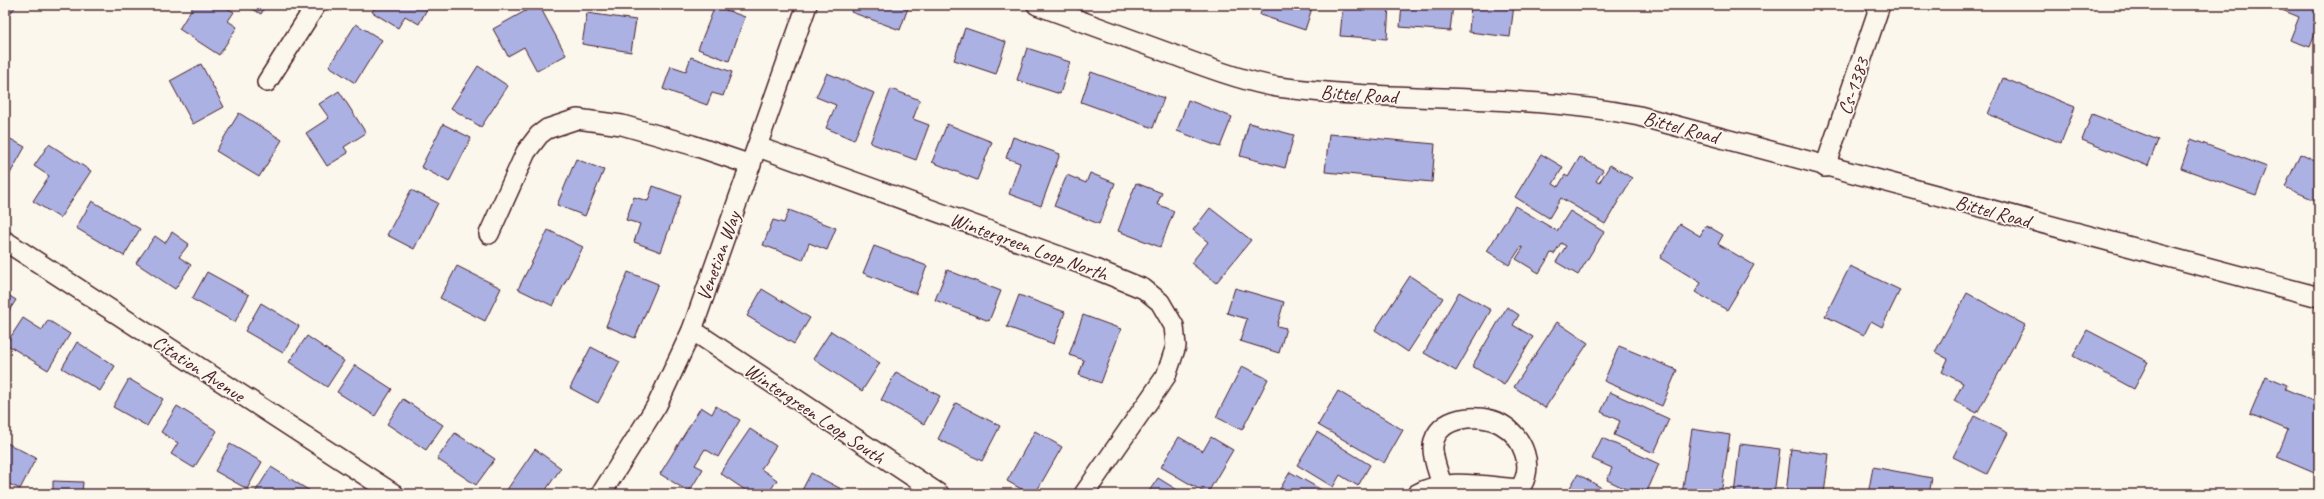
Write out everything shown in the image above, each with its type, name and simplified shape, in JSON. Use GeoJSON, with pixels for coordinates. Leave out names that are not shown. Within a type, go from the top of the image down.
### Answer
{"type":"FeatureCollection","features":[{"type":"Feature","properties":{"kind":"street"},"geometry":{"type":"LineString","coordinates":[[267,82],[316,5]]}},
{"type":"Feature","properties":{"kind":"street","name":"Venetian Way"},"geometry":{"type":"LineString","coordinates":[[601,494],[657,405],[692,330],[807,5]]}},
{"type":"Feature","properties":{"kind":"street","name":"Bittel Road"},"geometry":{"type":"LineString","coordinates":[[1037,5],[1209,68],[1276,87],[1351,95],[1516,100],[1597,107],[1639,116],[1825,167],[2319,297]]}},
{"type":"Feature","properties":{"kind":"street","name":"Cs-1383"},"geometry":{"type":"LineString","coordinates":[[1825,167],[1880,5]]}},
{"type":"Feature","properties":{"kind":"street"},"geometry":{"type":"LineString","coordinates":[[489,234],[526,152],[539,136],[556,124],[577,119],[622,125],[692,144],[751,165]]}},
{"type":"Feature","properties":{"kind":"street","name":"Wintergreen Loop North"},"geometry":{"type":"LineString","coordinates":[[758,147],[1095,269],[1144,290],[1160,302],[1174,326],[1176,346],[1174,356],[1166,376],[1084,494]]}},
{"type":"Feature","properties":{"kind":"street","name":"Citation Avenue"},"geometry":{"type":"LineString","coordinates":[[5,241],[394,494]]}},
{"type":"Feature","properties":{"kind":"street","name":"Wintergreen Loop South"},"geometry":{"type":"LineString","coordinates":[[692,330],[939,494]]}},
{"type":"Feature","properties":{"kind":"street"},"geometry":{"type":"LineString","coordinates":[[1417,494],[1442,485],[1521,492],[1527,474],[1527,460],[1523,446],[1514,434],[1502,424],[1480,419],[1464,418],[1452,421],[1442,427],[1435,437],[1433,448],[1442,485]]}},
{"type":"Feature","properties":{"kind":"building"},"geometry":{"type":"Polygon","coordinates":[[[5,5],[17,5],[8,16],[5,14],[5,5]]]}},
{"type":"Feature","properties":{"kind":"building"},"geometry":{"type":"Polygon","coordinates":[[[45,5],[77,5],[45,8],[45,5]]]}},
{"type":"Feature","properties":{"kind":"building"},"geometry":{"type":"Polygon","coordinates":[[[194,5],[222,5],[234,12],[228,21],[237,27],[219,55],[179,29],[194,5]]]}},
{"type":"Feature","properties":{"kind":"building"},"geometry":{"type":"Polygon","coordinates":[[[245,5],[266,5],[261,14],[245,5]]]}},
{"type":"Feature","properties":{"kind":"building"},"geometry":{"type":"Polygon","coordinates":[[[376,5],[420,5],[427,9],[419,24],[405,16],[398,28],[372,12],[376,5]]]}},
{"type":"Feature","properties":{"kind":"building"},"geometry":{"type":"Polygon","coordinates":[[[536,5],[539,5],[566,55],[537,71],[524,47],[508,56],[493,29],[536,5]]]}},
{"type":"Feature","properties":{"kind":"building"},"geometry":{"type":"Polygon","coordinates":[[[853,5],[909,5],[900,30],[851,12],[853,5]]]}},
{"type":"Feature","properties":{"kind":"building"},"geometry":{"type":"Polygon","coordinates":[[[1263,5],[1313,5],[1305,30],[1260,15],[1263,5]]]}},
{"type":"Feature","properties":{"kind":"building"},"geometry":{"type":"Polygon","coordinates":[[[1343,5],[1389,5],[1387,39],[1340,36],[1343,5]]]}},
{"type":"Feature","properties":{"kind":"building"},"geometry":{"type":"Polygon","coordinates":[[[1402,5],[1453,5],[1450,31],[1400,27],[1402,5]]]}},
{"type":"Feature","properties":{"kind":"building"},"geometry":{"type":"Polygon","coordinates":[[[1471,5],[1514,5],[1510,37],[1469,32],[1471,5]]]}},
{"type":"Feature","properties":{"kind":"building"},"geometry":{"type":"Polygon","coordinates":[[[2270,5],[2319,5],[2319,24],[2310,47],[2290,40],[2299,17],[2270,5]]]}},
{"type":"Feature","properties":{"kind":"building"},"geometry":{"type":"Polygon","coordinates":[[[715,6],[745,17],[729,61],[698,49],[715,6]]]}},
{"type":"Feature","properties":{"kind":"building"},"geometry":{"type":"Polygon","coordinates":[[[587,13],[636,20],[631,52],[582,44],[587,13]]]}},
{"type":"Feature","properties":{"kind":"building"},"geometry":{"type":"Polygon","coordinates":[[[356,24],[382,40],[355,83],[329,66],[356,24]]]}},
{"type":"Feature","properties":{"kind":"building"},"geometry":{"type":"Polygon","coordinates":[[[965,28],[1006,42],[996,74],[954,60],[965,28]]]}},
{"type":"Feature","properties":{"kind":"building"},"geometry":{"type":"Polygon","coordinates":[[[1027,48],[1070,62],[1060,94],[1017,80],[1027,48]]]}},
{"type":"Feature","properties":{"kind":"building"},"geometry":{"type":"Polygon","coordinates":[[[691,57],[732,72],[723,96],[712,93],[707,105],[663,89],[671,66],[686,71],[691,57]]]}},
{"type":"Feature","properties":{"kind":"building"},"geometry":{"type":"Polygon","coordinates":[[[201,64],[224,107],[193,124],[170,81],[201,64]]]}},
{"type":"Feature","properties":{"kind":"building"},"geometry":{"type":"Polygon","coordinates":[[[478,66],[508,86],[481,127],[451,108],[478,66]]]}},
{"type":"Feature","properties":{"kind":"building"},"geometry":{"type":"Polygon","coordinates":[[[1091,72],[1164,98],[1153,128],[1081,102],[1091,72]]]}},
{"type":"Feature","properties":{"kind":"building"},"geometry":{"type":"Polygon","coordinates":[[[827,73],[874,93],[854,140],[826,128],[836,105],[816,97],[827,73]]]}},
{"type":"Feature","properties":{"kind":"building"},"geometry":{"type":"Polygon","coordinates":[[[2003,78],[2075,107],[2061,143],[1988,114],[2003,78]]]}},
{"type":"Feature","properties":{"kind":"building"},"geometry":{"type":"Polygon","coordinates":[[[891,89],[920,100],[913,119],[929,125],[916,160],[870,143],[891,89]]]}},
{"type":"Feature","properties":{"kind":"building"},"geometry":{"type":"Polygon","coordinates":[[[339,91],[366,133],[344,147],[348,153],[327,166],[306,133],[329,118],[319,104],[339,91]]]}},
{"type":"Feature","properties":{"kind":"building"},"geometry":{"type":"Polygon","coordinates":[[[1188,100],[1232,117],[1220,147],[1177,131],[1188,100]]]}},
{"type":"Feature","properties":{"kind":"building"},"geometry":{"type":"Polygon","coordinates":[[[239,113],[282,140],[259,177],[216,151],[239,113]]]}},
{"type":"Feature","properties":{"kind":"building"},"geometry":{"type":"Polygon","coordinates":[[[2092,114],[2158,140],[2148,166],[2082,140],[2092,114]]]}},
{"type":"Feature","properties":{"kind":"building"},"geometry":{"type":"Polygon","coordinates":[[[1249,123],[1294,135],[1285,168],[1240,156],[1249,123]]]}},
{"type":"Feature","properties":{"kind":"building"},"geometry":{"type":"Polygon","coordinates":[[[443,124],[471,138],[449,182],[421,167],[443,124]]]}},
{"type":"Feature","properties":{"kind":"building"},"geometry":{"type":"Polygon","coordinates":[[[947,124],[992,142],[977,180],[932,162],[947,124]]]}},
{"type":"Feature","properties":{"kind":"building"},"geometry":{"type":"Polygon","coordinates":[[[1329,134],[1435,144],[1432,182],[1325,172],[1329,134]]]}},
{"type":"Feature","properties":{"kind":"building"},"geometry":{"type":"Polygon","coordinates":[[[5,136],[25,147],[7,179],[5,178],[5,136]]]}},
{"type":"Feature","properties":{"kind":"building"},"geometry":{"type":"Polygon","coordinates":[[[1013,137],[1060,154],[1041,206],[1009,194],[1020,163],[1006,158],[1013,137]]]}},
{"type":"Feature","properties":{"kind":"building"},"geometry":{"type":"Polygon","coordinates":[[[2191,139],[2267,167],[2256,195],[2181,168],[2191,139]]]}},
{"type":"Feature","properties":{"kind":"building"},"geometry":{"type":"Polygon","coordinates":[[[49,144],[91,171],[60,218],[33,201],[49,176],[34,166],[49,144]]]}},
{"type":"Feature","properties":{"kind":"building"},"geometry":{"type":"Polygon","coordinates":[[[1541,154],[1563,167],[1553,184],[1558,187],[1565,175],[1568,177],[1580,157],[1603,170],[1596,181],[1599,183],[1610,165],[1632,178],[1605,224],[1561,198],[1549,218],[1515,197],[1541,154]]]}},
{"type":"Feature","properties":{"kind":"building"},"geometry":{"type":"Polygon","coordinates":[[[2300,154],[2319,163],[2319,202],[2285,187],[2300,154]]]}},
{"type":"Feature","properties":{"kind":"building"},"geometry":{"type":"Polygon","coordinates":[[[576,159],[604,170],[585,216],[557,205],[576,159]]]}},
{"type":"Feature","properties":{"kind":"building"},"geometry":{"type":"Polygon","coordinates":[[[1090,173],[1115,183],[1099,224],[1054,206],[1067,175],[1086,183],[1090,173]]]}},
{"type":"Feature","properties":{"kind":"building"},"geometry":{"type":"Polygon","coordinates":[[[1136,183],[1162,193],[1157,204],[1174,211],[1160,247],[1118,231],[1136,183]]]}},
{"type":"Feature","properties":{"kind":"building"},"geometry":{"type":"Polygon","coordinates":[[[653,186],[681,196],[661,252],[634,242],[640,224],[626,220],[634,197],[648,201],[653,186]]]}},
{"type":"Feature","properties":{"kind":"building"},"geometry":{"type":"Polygon","coordinates":[[[411,190],[438,203],[414,249],[387,235],[411,190]]]}},
{"type":"Feature","properties":{"kind":"building"},"geometry":{"type":"Polygon","coordinates":[[[92,201],[140,229],[124,256],[76,228],[92,201]]]}},
{"type":"Feature","properties":{"kind":"building"},"geometry":{"type":"Polygon","coordinates":[[[1515,206],[1557,231],[1570,211],[1604,232],[1578,275],[1556,262],[1566,246],[1561,243],[1554,254],[1551,253],[1539,273],[1516,259],[1523,248],[1521,247],[1509,265],[1487,251],[1515,206]]]}},
{"type":"Feature","properties":{"kind":"building"},"geometry":{"type":"Polygon","coordinates":[[[1210,208],[1251,240],[1216,283],[1191,263],[1208,242],[1193,230],[1210,208]]]}},
{"type":"Feature","properties":{"kind":"building"},"geometry":{"type":"Polygon","coordinates":[[[789,210],[836,228],[827,250],[809,243],[803,260],[763,245],[773,220],[784,223],[789,210]]]}},
{"type":"Feature","properties":{"kind":"building"},"geometry":{"type":"Polygon","coordinates":[[[1680,224],[1700,236],[1706,225],[1723,235],[1718,244],[1754,265],[1727,310],[1695,292],[1701,283],[1660,258],[1680,224]]]}},
{"type":"Feature","properties":{"kind":"building"},"geometry":{"type":"Polygon","coordinates":[[[548,230],[583,247],[553,306],[518,289],[548,230]]]}},
{"type":"Feature","properties":{"kind":"building"},"geometry":{"type":"Polygon","coordinates":[[[172,232],[189,244],[179,257],[191,265],[175,289],[136,263],[155,236],[165,243],[172,232]]]}},
{"type":"Feature","properties":{"kind":"building"},"geometry":{"type":"Polygon","coordinates":[[[874,246],[927,266],[916,294],[863,273],[874,246]]]}},
{"type":"Feature","properties":{"kind":"building"},"geometry":{"type":"Polygon","coordinates":[[[457,266],[501,288],[485,321],[440,298],[457,266]]]}},
{"type":"Feature","properties":{"kind":"building"},"geometry":{"type":"Polygon","coordinates":[[[1850,266],[1900,290],[1882,327],[1871,321],[1864,335],[1825,316],[1850,266]]]}},
{"type":"Feature","properties":{"kind":"building"},"geometry":{"type":"Polygon","coordinates":[[[947,270],[1001,291],[989,321],[935,300],[947,270]]]}},
{"type":"Feature","properties":{"kind":"building"},"geometry":{"type":"Polygon","coordinates":[[[207,272],[249,295],[235,322],[192,299],[207,272]]]}},
{"type":"Feature","properties":{"kind":"building"},"geometry":{"type":"Polygon","coordinates":[[[628,272],[658,284],[635,338],[606,326],[628,272]]]}},
{"type":"Feature","properties":{"kind":"building"},"geometry":{"type":"Polygon","coordinates":[[[1410,276],[1443,298],[1408,352],[1375,330],[1410,276]]]}},
{"type":"Feature","properties":{"kind":"building"},"geometry":{"type":"Polygon","coordinates":[[[1235,288],[1284,302],[1277,326],[1286,328],[1279,353],[1240,341],[1247,319],[1227,313],[1235,288]]]}},
{"type":"Feature","properties":{"kind":"building"},"geometry":{"type":"Polygon","coordinates":[[[762,289],[810,318],[794,344],[747,316],[762,289]]]}},
{"type":"Feature","properties":{"kind":"building"},"geometry":{"type":"Polygon","coordinates":[[[1459,292],[1491,310],[1456,371],[1424,353],[1459,292]]]}},
{"type":"Feature","properties":{"kind":"building"},"geometry":{"type":"Polygon","coordinates":[[[5,293],[16,300],[5,317],[5,293]]]}},
{"type":"Feature","properties":{"kind":"building"},"geometry":{"type":"Polygon","coordinates":[[[1967,293],[2025,325],[1977,413],[1954,401],[1963,383],[1942,372],[1948,359],[1935,352],[1967,293]]]}},
{"type":"Feature","properties":{"kind":"building"},"geometry":{"type":"Polygon","coordinates":[[[1019,295],[1065,312],[1054,344],[1007,327],[1019,295]]]}},
{"type":"Feature","properties":{"kind":"building"},"geometry":{"type":"Polygon","coordinates":[[[261,303],[299,326],[283,353],[245,331],[261,303]]]}},
{"type":"Feature","properties":{"kind":"building"},"geometry":{"type":"Polygon","coordinates":[[[1507,307],[1519,315],[1513,325],[1533,337],[1504,385],[1472,366],[1507,307]]]}},
{"type":"Feature","properties":{"kind":"building"},"geometry":{"type":"Polygon","coordinates":[[[1083,315],[1121,329],[1101,383],[1079,375],[1084,360],[1069,355],[1083,315]]]}},
{"type":"Feature","properties":{"kind":"building"},"geometry":{"type":"Polygon","coordinates":[[[23,318],[42,330],[48,320],[70,334],[48,370],[6,344],[23,318]]]}},
{"type":"Feature","properties":{"kind":"building"},"geometry":{"type":"Polygon","coordinates":[[[1557,322],[1588,343],[1545,408],[1514,387],[1557,322]]]}},
{"type":"Feature","properties":{"kind":"building"},"geometry":{"type":"Polygon","coordinates":[[[2087,330],[2148,362],[2134,389],[2073,356],[2087,330]]]}},
{"type":"Feature","properties":{"kind":"building"},"geometry":{"type":"Polygon","coordinates":[[[831,331],[880,363],[862,391],[813,359],[831,331]]]}},
{"type":"Feature","properties":{"kind":"building"},"geometry":{"type":"Polygon","coordinates":[[[307,336],[344,361],[327,387],[289,362],[307,336]]]}},
{"type":"Feature","properties":{"kind":"building"},"geometry":{"type":"Polygon","coordinates":[[[77,342],[115,366],[100,391],[62,368],[77,342]]]}},
{"type":"Feature","properties":{"kind":"building"},"geometry":{"type":"Polygon","coordinates":[[[1619,346],[1677,370],[1662,406],[1604,381],[1619,346]]]}},
{"type":"Feature","properties":{"kind":"building"},"geometry":{"type":"Polygon","coordinates":[[[591,347],[620,362],[598,403],[570,388],[591,347]]]}},
{"type":"Feature","properties":{"kind":"building"},"geometry":{"type":"Polygon","coordinates":[[[355,365],[392,389],[375,416],[337,392],[355,365]]]}},
{"type":"Feature","properties":{"kind":"building"},"geometry":{"type":"Polygon","coordinates":[[[1242,366],[1268,379],[1242,430],[1216,417],[1242,366]]]}},
{"type":"Feature","properties":{"kind":"building"},"geometry":{"type":"Polygon","coordinates":[[[896,372],[940,396],[924,424],[881,400],[896,372]]]}},
{"type":"Feature","properties":{"kind":"building"},"geometry":{"type":"Polygon","coordinates":[[[2266,376],[2287,385],[2285,389],[2319,403],[2319,475],[2277,457],[2288,430],[2250,414],[2266,376]]]}},
{"type":"Feature","properties":{"kind":"building"},"geometry":{"type":"Polygon","coordinates":[[[129,379],[163,399],[147,426],[113,407],[129,379]]]}},
{"type":"Feature","properties":{"kind":"building"},"geometry":{"type":"Polygon","coordinates":[[[1338,391],[1403,430],[1384,463],[1318,425],[1338,391]]]}},
{"type":"Feature","properties":{"kind":"building"},"geometry":{"type":"Polygon","coordinates":[[[1610,392],[1669,419],[1654,453],[1614,435],[1620,421],[1601,412],[1610,392]]]}},
{"type":"Feature","properties":{"kind":"building"},"geometry":{"type":"Polygon","coordinates":[[[403,399],[443,425],[426,450],[387,424],[403,399]]]}},
{"type":"Feature","properties":{"kind":"building"},"geometry":{"type":"Polygon","coordinates":[[[956,403],[1000,426],[982,461],[938,439],[956,403]]]}},
{"type":"Feature","properties":{"kind":"building"},"geometry":{"type":"Polygon","coordinates":[[[177,406],[217,431],[194,468],[171,454],[178,443],[161,432],[177,406]]]}},
{"type":"Feature","properties":{"kind":"building"},"geometry":{"type":"Polygon","coordinates":[[[716,406],[740,420],[718,457],[705,449],[695,465],[703,469],[689,492],[660,474],[701,407],[712,414],[716,406]]]}},
{"type":"Feature","properties":{"kind":"building"},"geometry":{"type":"Polygon","coordinates":[[[1974,416],[2008,433],[1987,474],[1953,457],[1974,416]]]}},
{"type":"Feature","properties":{"kind":"building"},"geometry":{"type":"Polygon","coordinates":[[[750,429],[776,446],[761,469],[777,480],[768,494],[751,494],[720,473],[750,429]]]}},
{"type":"Feature","properties":{"kind":"building"},"geometry":{"type":"Polygon","coordinates":[[[1692,429],[1730,435],[1721,494],[1682,494],[1692,429]]]}},
{"type":"Feature","properties":{"kind":"building"},"geometry":{"type":"Polygon","coordinates":[[[1035,431],[1062,447],[1035,494],[1030,494],[1007,481],[1035,431]]]}},
{"type":"Feature","properties":{"kind":"building"},"geometry":{"type":"Polygon","coordinates":[[[1317,432],[1370,465],[1358,486],[1340,475],[1333,487],[1297,465],[1317,432]]]}},
{"type":"Feature","properties":{"kind":"building"},"geometry":{"type":"Polygon","coordinates":[[[455,433],[495,459],[476,485],[437,459],[455,433]]]}},
{"type":"Feature","properties":{"kind":"building"},"geometry":{"type":"Polygon","coordinates":[[[1179,437],[1203,451],[1211,437],[1233,450],[1207,494],[1161,467],[1179,437]]]}},
{"type":"Feature","properties":{"kind":"building"},"geometry":{"type":"Polygon","coordinates":[[[1602,438],[1659,464],[1646,494],[1636,494],[1607,480],[1612,468],[1592,459],[1602,438]]]}},
{"type":"Feature","properties":{"kind":"building"},"geometry":{"type":"Polygon","coordinates":[[[5,442],[36,458],[20,489],[5,482],[5,442]]]}},
{"type":"Feature","properties":{"kind":"building"},"geometry":{"type":"Polygon","coordinates":[[[230,444],[262,462],[247,489],[215,471],[230,444]]]}},
{"type":"Feature","properties":{"kind":"building"},"geometry":{"type":"Polygon","coordinates":[[[1740,444],[1780,449],[1774,494],[1734,494],[1740,444]]]}},
{"type":"Feature","properties":{"kind":"building"},"geometry":{"type":"Polygon","coordinates":[[[535,449],[561,468],[543,494],[504,494],[535,449]]]}},
{"type":"Feature","properties":{"kind":"building"},"geometry":{"type":"Polygon","coordinates":[[[1791,449],[1829,454],[1824,494],[1786,494],[1791,449]]]}},
{"type":"Feature","properties":{"kind":"building"},"geometry":{"type":"Polygon","coordinates":[[[271,467],[310,491],[308,494],[254,494],[271,467]]]}},
{"type":"Feature","properties":{"kind":"building"},"geometry":{"type":"Polygon","coordinates":[[[1873,467],[1932,478],[1929,494],[1868,494],[1873,467]]]}},
{"type":"Feature","properties":{"kind":"building"},"geometry":{"type":"Polygon","coordinates":[[[1290,472],[1329,494],[1277,494],[1290,472]]]}},
{"type":"Feature","properties":{"kind":"building"},"geometry":{"type":"Polygon","coordinates":[[[811,473],[845,491],[844,494],[800,494],[811,473]]]}},
{"type":"Feature","properties":{"kind":"building"},"geometry":{"type":"Polygon","coordinates":[[[1578,474],[1612,494],[1566,494],[1578,474]]]}},
{"type":"Feature","properties":{"kind":"building"},"geometry":{"type":"Polygon","coordinates":[[[1158,478],[1184,494],[1147,494],[1158,478]]]}},
{"type":"Feature","properties":{"kind":"building"},"geometry":{"type":"Polygon","coordinates":[[[53,481],[83,482],[82,494],[53,494],[53,481]]]}}]}
